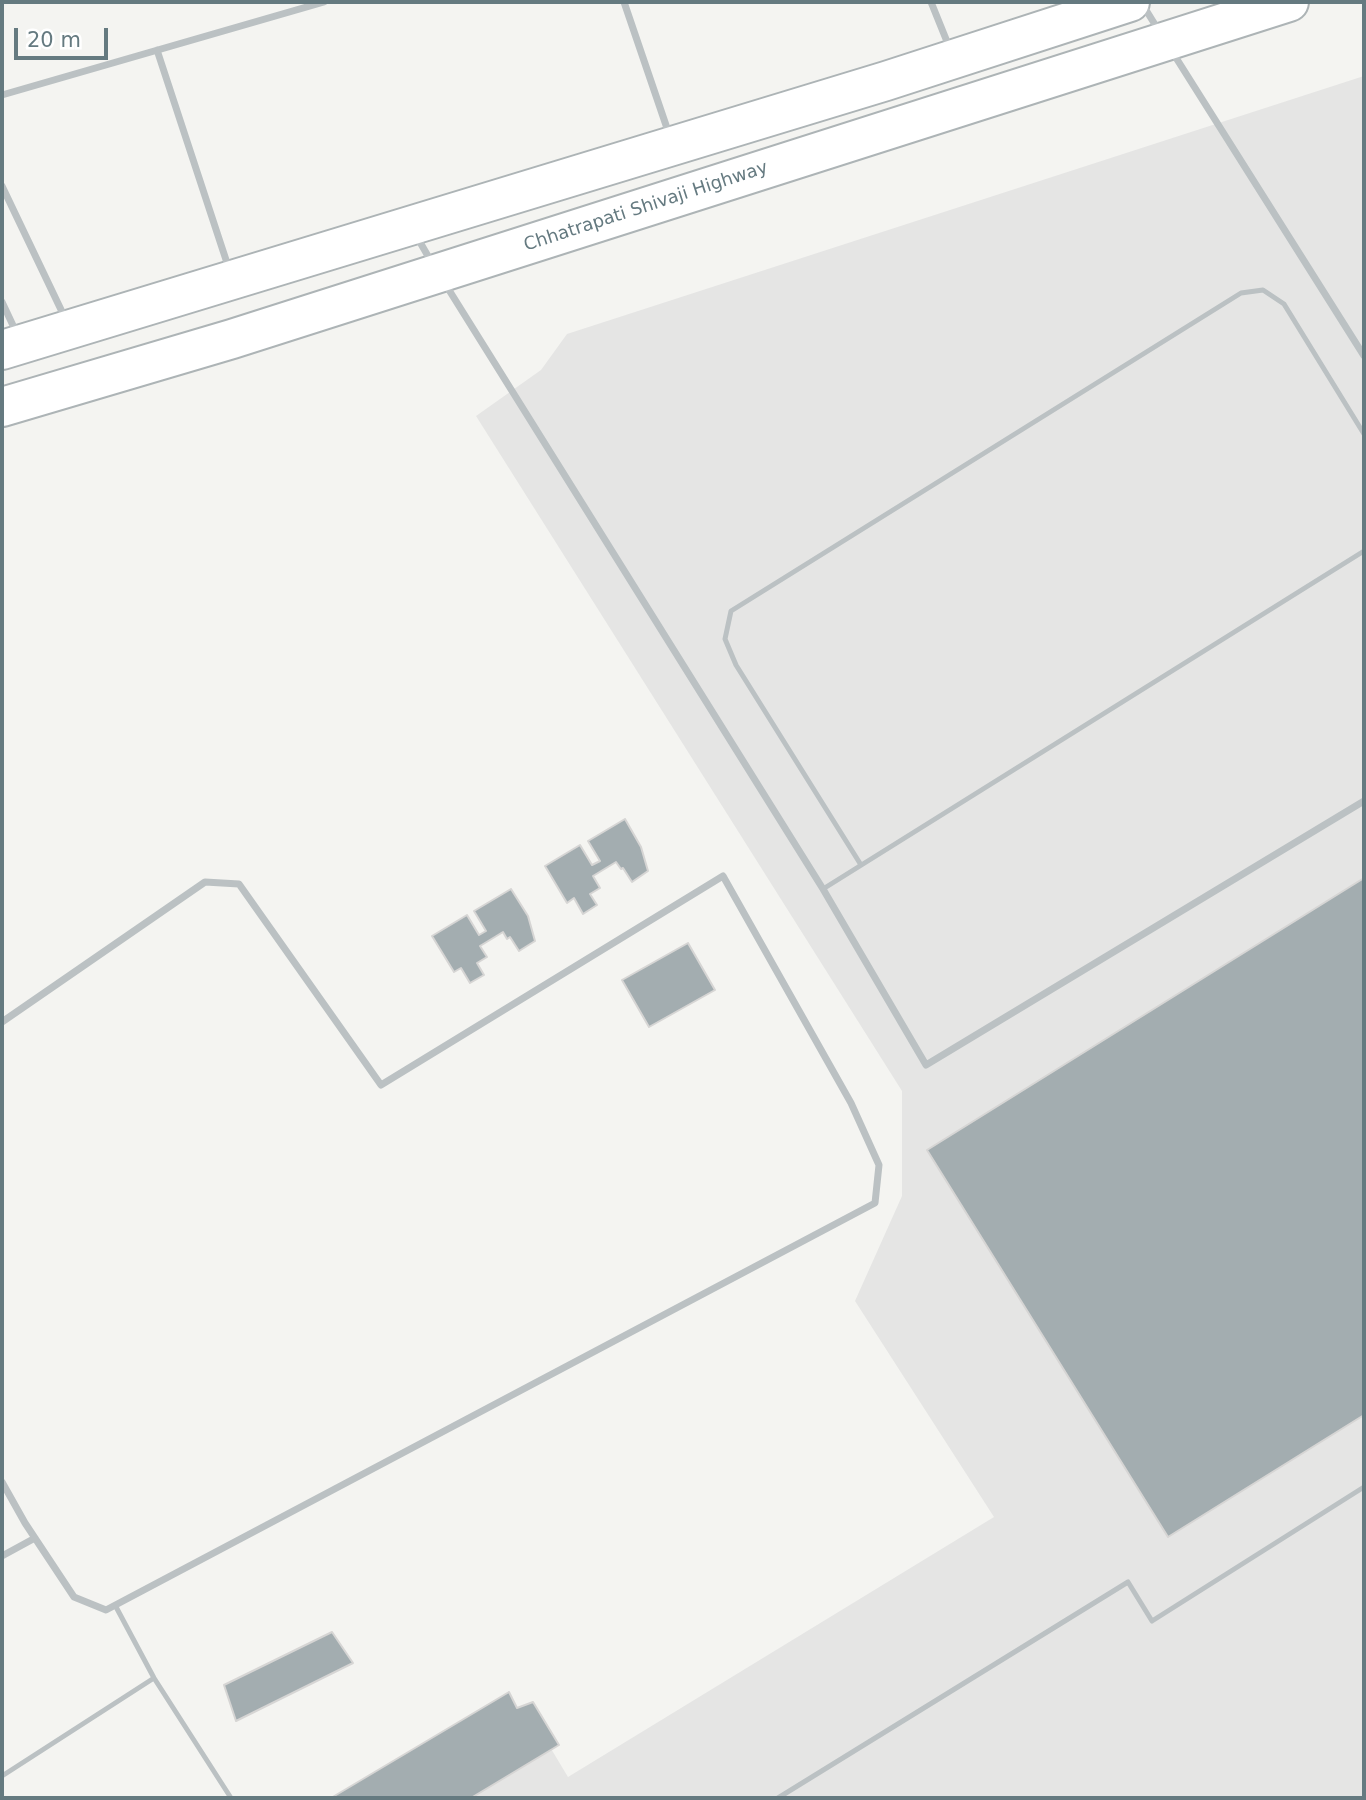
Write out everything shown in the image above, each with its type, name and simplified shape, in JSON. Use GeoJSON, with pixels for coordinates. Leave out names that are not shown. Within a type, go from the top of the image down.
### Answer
{"type":"FeatureCollection","features":[{"type":"Feature","properties":{"kind":"main road"},"geometry":{"type":"LineString","coordinates":[[12,347],[673,146],[1130,2]]}},
{"type":"Feature","properties":{"kind":"main road","name":"Chhatrapati Shivaji Highway"},"geometry":{"type":"LineString","coordinates":[[2,407],[439,273],[1289,2]]}},
{"type":"Feature","properties":{"kind":"street"},"geometry":{"type":"LineString","coordinates":[[2,95],[324,2]]}},
{"type":"Feature","properties":{"kind":"street"},"geometry":{"type":"LineString","coordinates":[[624,2],[673,146]]}},
{"type":"Feature","properties":{"kind":"street"},"geometry":{"type":"LineString","coordinates":[[930,2],[954,59]]}},
{"type":"Feature","properties":{"kind":"street"},"geometry":{"type":"LineString","coordinates":[[1141,2],[1364,356]]}},
{"type":"Feature","properties":{"kind":"street"},"geometry":{"type":"LineString","coordinates":[[158,50],[232,280]]}},
{"type":"Feature","properties":{"kind":"street"},"geometry":{"type":"LineString","coordinates":[[2,186],[71,330]]}},
{"type":"Feature","properties":{"kind":"street"},"geometry":{"type":"LineString","coordinates":[[410,226],[823,889],[926,1065],[1364,801]]}},
{"type":"Feature","properties":{"kind":"street"},"geometry":{"type":"LineString","coordinates":[[2,302],[12,347]]}},
{"type":"Feature","properties":{"kind":"street"},"geometry":{"type":"LineString","coordinates":[[2,1022],[205,882],[239,884],[381,1085],[723,876],[850,1103],[879,1165],[875,1203],[106,1610],[74,1597],[2,1482]]}},
{"type":"Feature","properties":{"kind":"street"},"geometry":{"type":"LineString","coordinates":[[2,1556],[35,1538]]}},
{"type":"Feature","properties":{"kind":"lane"},"geometry":{"type":"LineString","coordinates":[[861,865],[736,665],[725,639],[731,611],[1241,293],[1263,290],[1284,304],[1364,434]]}},
{"type":"Feature","properties":{"kind":"lane"},"geometry":{"type":"LineString","coordinates":[[823,889],[1364,551]]}},
{"type":"Feature","properties":{"kind":"lane"},"geometry":{"type":"LineString","coordinates":[[778,1798],[1128,1583],[1152,1621],[1364,1487]]}},
{"type":"Feature","properties":{"kind":"lane"},"geometry":{"type":"LineString","coordinates":[[115,1605],[154,1678],[231,1798]]}},
{"type":"Feature","properties":{"kind":"lane"},"geometry":{"type":"LineString","coordinates":[[2,1776],[154,1678]]}},
{"type":"Feature","properties":{"kind":"shaded area"},"geometry":{"type":"Polygon","coordinates":[[[1364,76],[1364,1798],[454,1798],[547,1742],[568,1777],[994,1517],[855,1301],[902,1196],[902,1091],[476,416],[541,370],[567,334],[1364,76]]]}},
{"type":"Feature","properties":{"kind":"building"},"geometry":{"type":"Polygon","coordinates":[[[625,819],[641,847],[648,871],[632,882],[616,862],[593,876],[600,888],[590,894],[597,905],[583,914],[574,898],[567,903],[545,866],[580,845],[592,865],[600,861],[588,841],[625,819]]]}},
{"type":"Feature","properties":{"kind":"building"},"geometry":{"type":"Polygon","coordinates":[[[1364,878],[1364,1415],[1168,1537],[927,1150],[1364,878]]]}},
{"type":"Feature","properties":{"kind":"building"},"geometry":{"type":"Polygon","coordinates":[[[511,889],[528,916],[535,941],[519,951],[510,937],[507,939],[503,932],[480,946],[487,957],[477,963],[484,975],[470,983],[461,968],[454,972],[432,936],[467,915],[479,935],[486,931],[474,911],[511,889]]]}},
{"type":"Feature","properties":{"kind":"building"},"geometry":{"type":"Polygon","coordinates":[[[688,943],[715,990],[649,1027],[622,980],[688,943]]]}},
{"type":"Feature","properties":{"kind":"building"},"geometry":{"type":"Polygon","coordinates":[[[332,1632],[353,1663],[236,1721],[224,1685],[332,1632]]]}},
{"type":"Feature","properties":{"kind":"building"},"geometry":{"type":"Polygon","coordinates":[[[509,1692],[517,1708],[533,1702],[559,1745],[471,1798],[331,1798],[509,1692]]]}}]}
